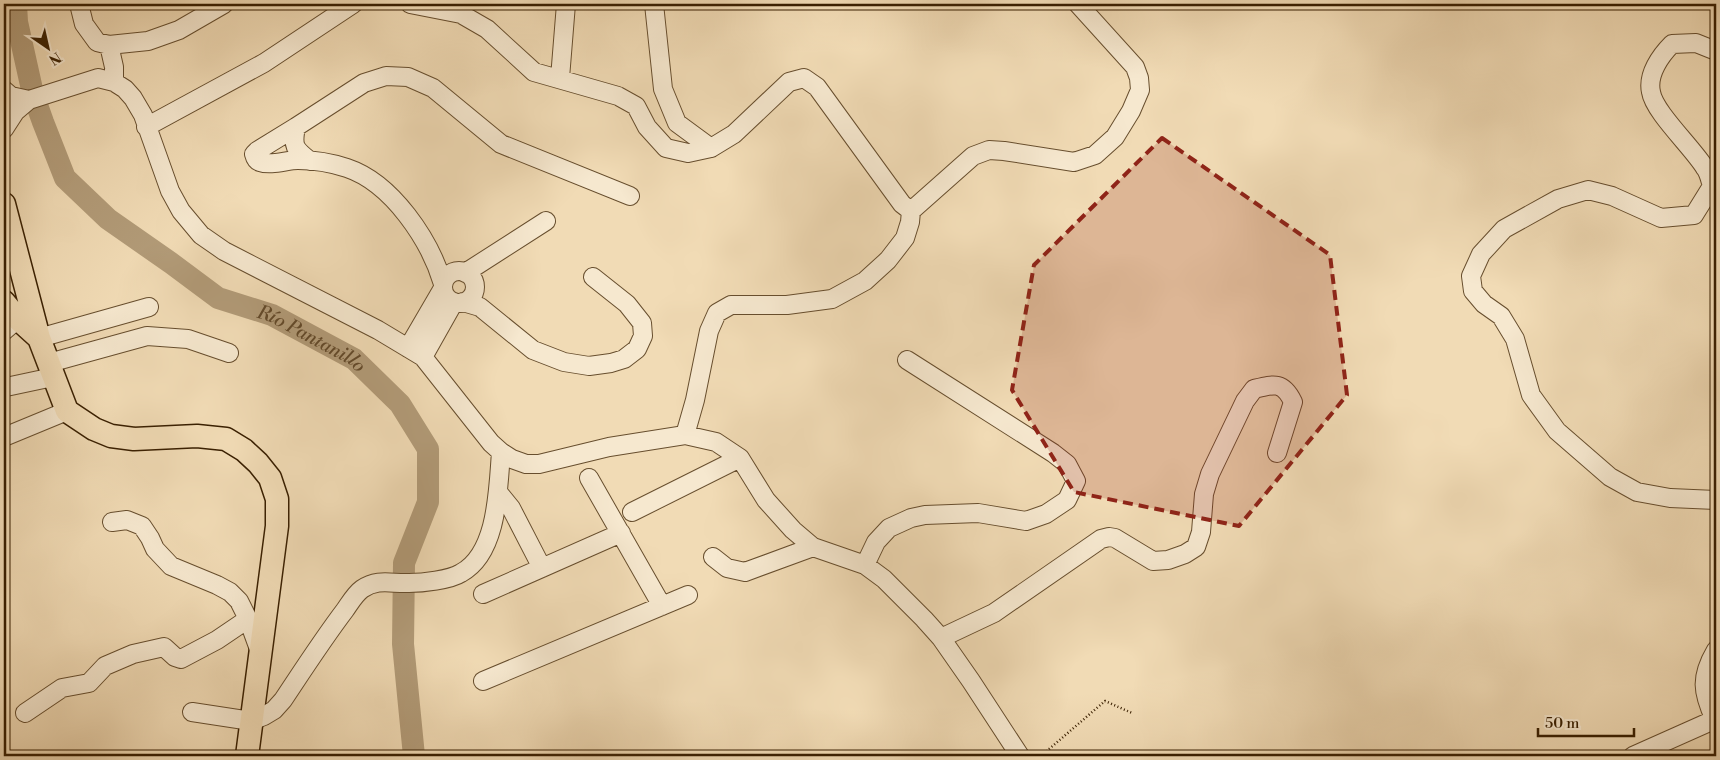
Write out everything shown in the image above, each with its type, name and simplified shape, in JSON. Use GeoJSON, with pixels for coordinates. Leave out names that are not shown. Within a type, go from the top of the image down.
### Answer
{"type":"FeatureCollection","features":[{"type":"Feature","properties":{"kind":"main road"},"geometry":{"type":"LineString","coordinates":[[5,219],[39,338],[67,411],[94,429],[111,436],[134,439],[197,436],[226,440],[244,450],[270,478],[277,499],[277,526],[246,756]]}},
{"type":"Feature","properties":{"kind":"main road"},"geometry":{"type":"LineString","coordinates":[[4,302],[11,325],[39,338]]}},
{"type":"Feature","properties":{"kind":"street"},"geometry":{"type":"LineString","coordinates":[[79,4],[84,24],[97,42],[109,45],[148,41],[179,30],[224,4]]}},
{"type":"Feature","properties":{"kind":"street"},"geometry":{"type":"LineString","coordinates":[[146,127],[264,63],[353,4]]}},
{"type":"Feature","properties":{"kind":"street"},"geometry":{"type":"LineString","coordinates":[[410,4],[461,14],[487,30],[534,72],[618,96],[636,106],[647,127],[666,148],[688,153],[711,148],[734,134],[789,82],[804,78],[816,87],[902,204],[911,211]]}},
{"type":"Feature","properties":{"kind":"street"},"geometry":{"type":"LineString","coordinates":[[560,78],[566,4]]}},
{"type":"Feature","properties":{"kind":"street"},"geometry":{"type":"LineString","coordinates":[[654,4],[663,89],[677,123],[711,148]]}},
{"type":"Feature","properties":{"kind":"street"},"geometry":{"type":"LineString","coordinates":[[685,435],[695,400],[709,331],[717,313],[731,305],[787,304],[832,299],[865,281],[888,260],[904,238],[910,222],[911,211],[973,156],[989,150],[1074,162],[1095,155],[1115,137],[1132,111],[1140,90],[1139,78],[1135,68],[1078,4]]}},
{"type":"Feature","properties":{"kind":"street"},"geometry":{"type":"LineString","coordinates":[[1716,52],[1696,43],[1672,44],[1661,55],[1653,73],[1650,91],[1656,105],[1706,169],[1712,186],[1694,215],[1661,218],[1612,196],[1588,190],[1558,199],[1504,229],[1481,254],[1472,276],[1472,291],[1484,304],[1501,316],[1515,339],[1531,395],[1557,431],[1610,477],[1636,492],[1670,498],[1716,500]]}},
{"type":"Feature","properties":{"kind":"street"},"geometry":{"type":"LineString","coordinates":[[109,45],[114,67],[114,82]]}},
{"type":"Feature","properties":{"kind":"street"},"geometry":{"type":"LineString","coordinates":[[593,277],[627,304],[642,323],[643,336],[637,349],[624,359],[589,366],[564,362],[533,350],[465,304],[446,296],[437,264],[413,224],[386,191],[361,174],[331,164],[310,161],[258,162],[254,154],[257,150],[364,83],[386,76],[408,77],[433,88],[501,144],[630,196]]}},
{"type":"Feature","properties":{"kind":"street"},"geometry":{"type":"LineString","coordinates":[[4,129],[15,112],[31,99],[98,78],[114,82],[133,98],[143,114],[170,191],[189,222],[201,234],[224,251],[378,330],[416,353],[491,443],[501,452],[526,464],[539,464],[610,447],[685,435],[716,442],[740,458],[766,500],[792,530],[813,547],[865,565],[884,579],[924,618],[971,680],[1020,756]]}},
{"type":"Feature","properties":{"kind":"street"},"geometry":{"type":"LineString","coordinates":[[4,90],[11,96],[31,99]]}},
{"type":"Feature","properties":{"kind":"street"},"geometry":{"type":"LineString","coordinates":[[296,127],[293,139],[294,146],[310,161]]}},
{"type":"Feature","properties":{"kind":"street"},"geometry":{"type":"LineString","coordinates":[[416,353],[449,274],[470,275],[546,221]]}},
{"type":"Feature","properties":{"kind":"street"},"geometry":{"type":"LineString","coordinates":[[437,264],[470,275]]}},
{"type":"Feature","properties":{"kind":"street"},"geometry":{"type":"LineString","coordinates":[[416,353],[470,298],[474,290],[470,275]]}},
{"type":"Feature","properties":{"kind":"street"},"geometry":{"type":"LineString","coordinates":[[39,338],[149,307]]}},
{"type":"Feature","properties":{"kind":"street"},"geometry":{"type":"LineString","coordinates":[[4,386],[147,336],[188,339],[229,353]]}},
{"type":"Feature","properties":{"kind":"street"},"geometry":{"type":"LineString","coordinates":[[865,565],[876,542],[889,528],[911,518],[925,515],[978,513],[1026,521],[1046,514],[1067,500],[1076,481],[1067,464],[1053,453],[907,360]]}},
{"type":"Feature","properties":{"kind":"street"},"geometry":{"type":"LineString","coordinates":[[941,638],[994,613],[1101,540],[1109,537],[1115,538],[1153,561],[1176,557],[1196,547],[1201,532],[1204,494],[1210,474],[1245,401],[1254,389],[1270,385],[1283,387],[1294,402],[1277,452]]}},
{"type":"Feature","properties":{"kind":"street"},"geometry":{"type":"LineString","coordinates":[[4,437],[67,411]]}},
{"type":"Feature","properties":{"kind":"street"},"geometry":{"type":"LineString","coordinates":[[192,712],[251,721],[269,713],[283,700],[360,590],[374,582],[409,583],[433,581],[461,574],[479,557],[490,533],[498,492],[501,452]]}},
{"type":"Feature","properties":{"kind":"street"},"geometry":{"type":"LineString","coordinates":[[632,512],[740,458]]}},
{"type":"Feature","properties":{"kind":"street"},"geometry":{"type":"LineString","coordinates":[[589,478],[662,606]]}},
{"type":"Feature","properties":{"kind":"street"},"geometry":{"type":"LineString","coordinates":[[498,492],[511,508],[542,568]]}},
{"type":"Feature","properties":{"kind":"street"},"geometry":{"type":"LineString","coordinates":[[112,522],[127,520],[142,526],[155,550],[170,566],[230,592],[239,601],[248,619],[260,652]]}},
{"type":"Feature","properties":{"kind":"street"},"geometry":{"type":"LineString","coordinates":[[483,594],[621,533]]}},
{"type":"Feature","properties":{"kind":"street"},"geometry":{"type":"LineString","coordinates":[[713,557],[727,568],[745,572],[813,547]]}},
{"type":"Feature","properties":{"kind":"street"},"geometry":{"type":"LineString","coordinates":[[483,681],[688,595]]}},
{"type":"Feature","properties":{"kind":"street"},"geometry":{"type":"LineString","coordinates":[[26,713],[62,688],[88,683],[105,666],[133,654],[164,647],[175,657],[181,659],[217,640],[248,619]]}},
{"type":"Feature","properties":{"kind":"street"},"geometry":{"type":"LineString","coordinates":[[1633,756],[1716,720],[1705,699],[1704,682],[1710,661],[1716,650]]}},
{"type":"Feature","properties":{"kind":"path"},"geometry":{"type":"LineString","coordinates":[[1041,756],[1105,700],[1132,713]]}},
{"type":"Feature","properties":{"kind":"highlighted area"},"geometry":{"type":"Polygon","coordinates":[[[1162,138],[1330,255],[1347,395],[1239,526],[1074,492],[1012,390],[1034,265],[1162,138]]]}},
{"type":"Feature","properties":{"kind":"waterway","name":"Río Pantanillo"},"geometry":{"type":"LineString","coordinates":[[16,4],[17,22],[33,94],[65,178],[108,219],[218,298],[272,315],[354,359],[400,404],[428,449],[428,502],[404,563],[403,644],[414,756]]}}]}
